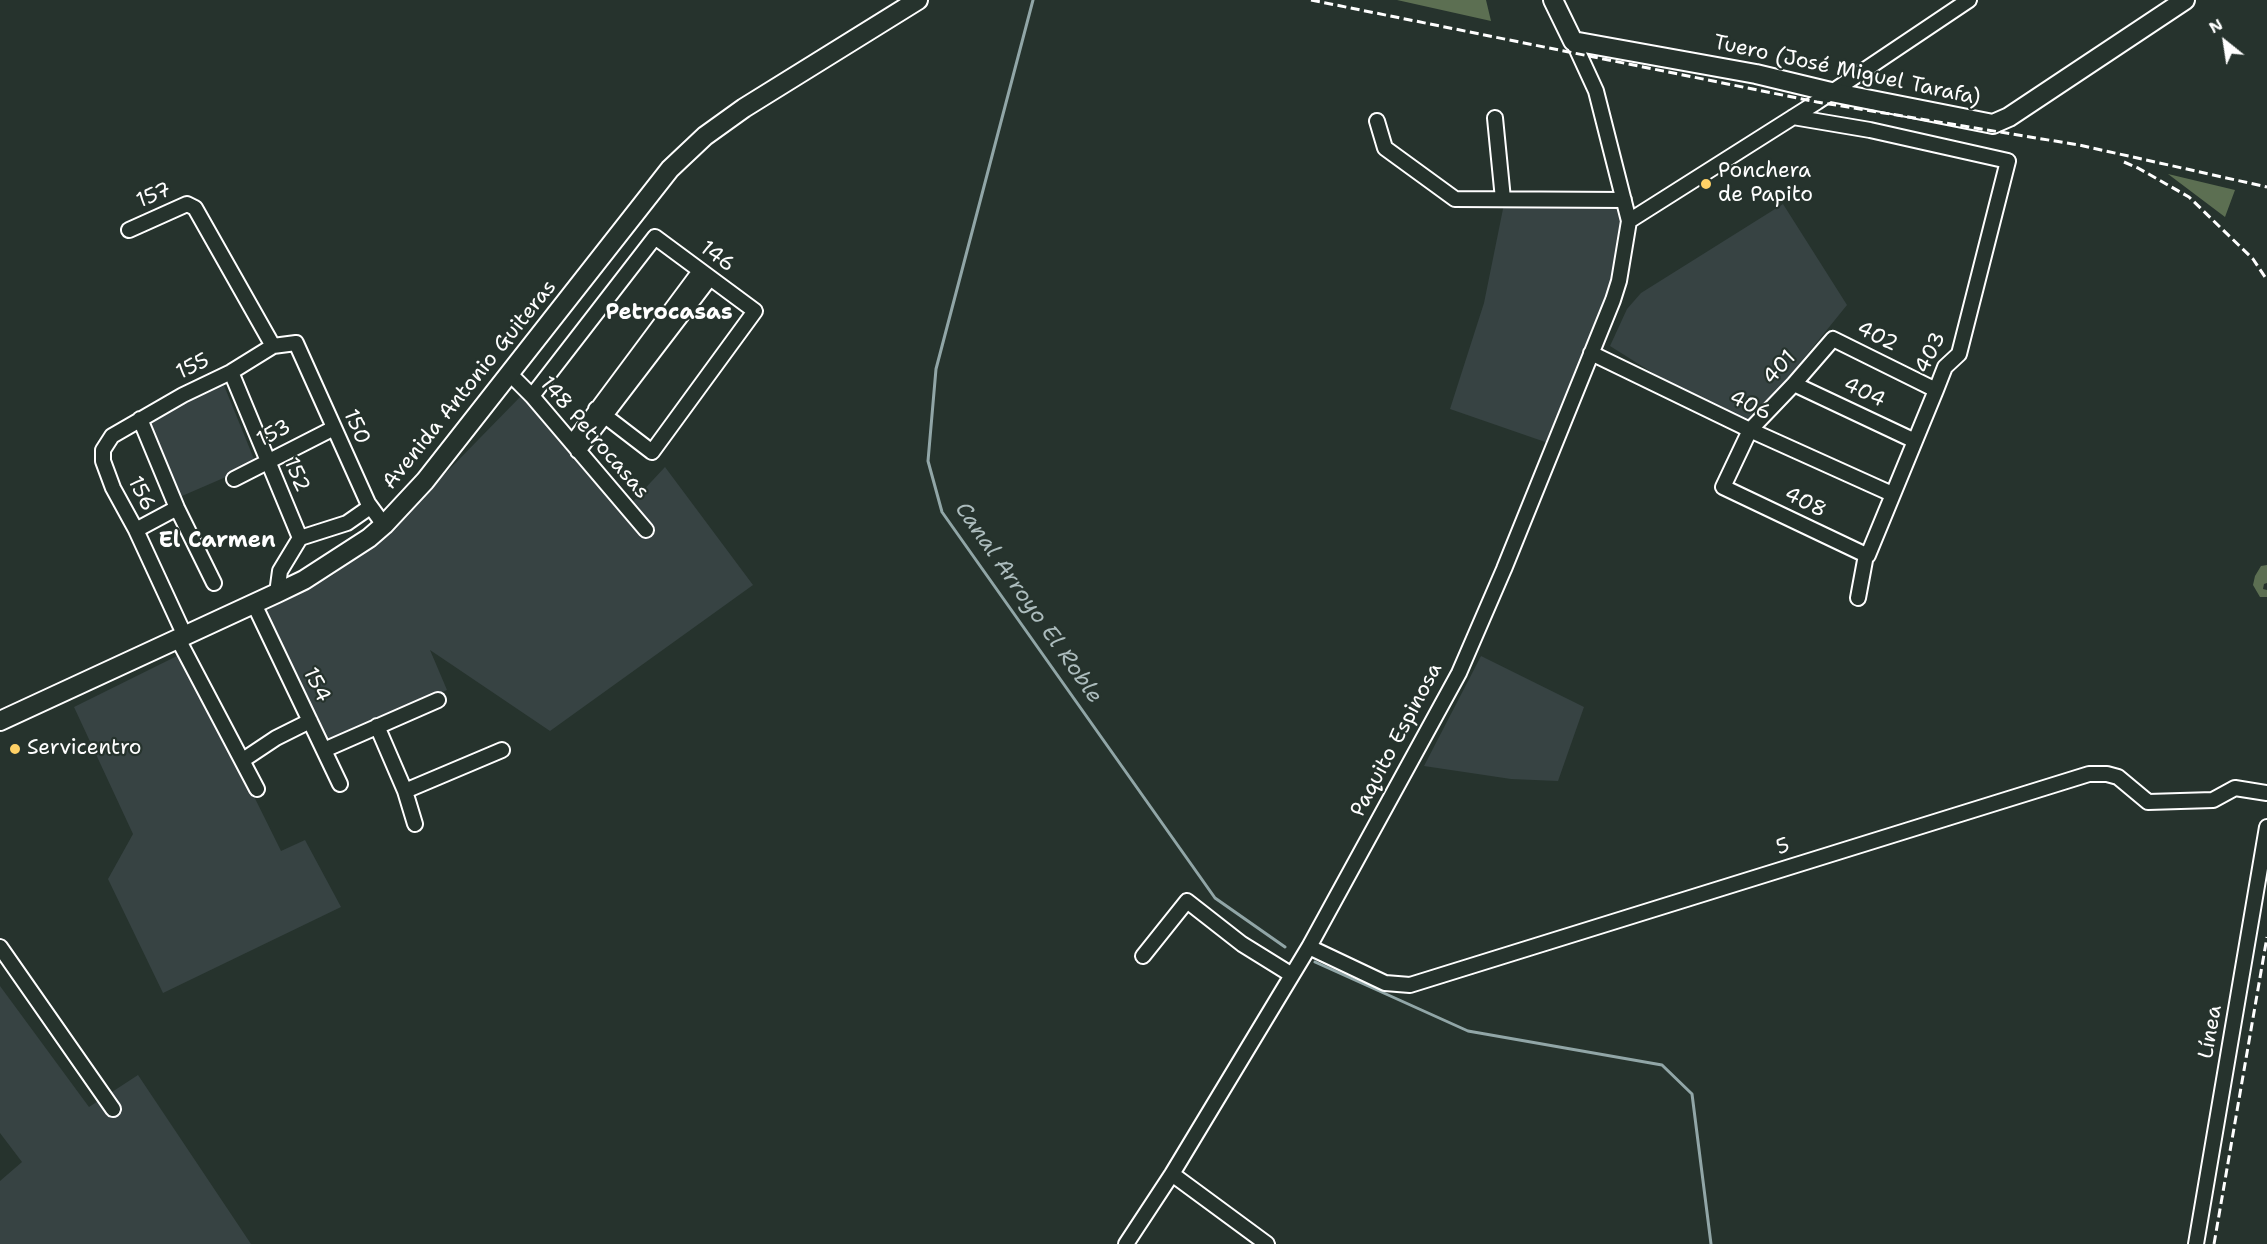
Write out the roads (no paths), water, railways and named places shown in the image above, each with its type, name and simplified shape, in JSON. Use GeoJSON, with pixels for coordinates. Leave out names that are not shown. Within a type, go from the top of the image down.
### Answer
{"type":"FeatureCollection","features":[{"type":"Feature","properties":{"kind":"main road","name":"Tuero (José Miguel Tarafa)"},"geometry":{"type":"LineString","coordinates":[[1573,41],[1756,74],[1831,92],[1993,124],[2009,117],[2185,0]]}},
{"type":"Feature","properties":{"kind":"main road","name":"Avenida Antonio Guiteras"},"geometry":{"type":"LineString","coordinates":[[0,721],[304,580],[347,553],[384,525],[425,481],[670,169],[705,136],[744,108],[907,2]]}},
{"type":"Feature","properties":{"kind":"main road"},"geometry":{"type":"LineString","coordinates":[[1558,2],[1573,41]]}},
{"type":"Feature","properties":{"kind":"street"},"geometry":{"type":"LineString","coordinates":[[1573,41],[1596,91],[1629,221],[1793,117],[1965,1]]}},
{"type":"Feature","properties":{"kind":"street","name":"403"},"geometry":{"type":"LineString","coordinates":[[1793,117],[1870,130],[2008,161],[1959,354],[1945,367],[1892,494],[1867,555],[1858,598]]}},
{"type":"Feature","properties":{"kind":"street"},"geometry":{"type":"LineString","coordinates":[[1496,118],[1503,199]]}},
{"type":"Feature","properties":{"kind":"street"},"geometry":{"type":"LineString","coordinates":[[1377,121],[1385,148],[1455,199],[1624,200]]}},
{"type":"Feature","properties":{"kind":"street","name":"157"},"geometry":{"type":"LineString","coordinates":[[129,230],[187,204],[195,208],[273,346]]}},
{"type":"Feature","properties":{"kind":"street","name":"Paquito Espinosa"},"geometry":{"type":"LineString","coordinates":[[1126,1244],[1172,1174],[1309,947],[1459,673],[1591,353],[1603,329],[1619,281],[1629,221]]}},
{"type":"Feature","properties":{"kind":"street","name":"146"},"geometry":{"type":"LineString","coordinates":[[532,396],[655,237],[755,311],[652,452],[601,413]]}},
{"type":"Feature","properties":{"kind":"street"},"geometry":{"type":"LineString","coordinates":[[575,447],[705,274]]}},
{"type":"Feature","properties":{"kind":"street","name":"402"},"geometry":{"type":"LineString","coordinates":[[1833,339],[1936,390]]}},
{"type":"Feature","properties":{"kind":"street","name":"401"},"geometry":{"type":"LineString","coordinates":[[1724,487],[1750,430],[1833,339]]}},
{"type":"Feature","properties":{"kind":"street","name":"155"},"geometry":{"type":"LineString","coordinates":[[112,436],[183,395],[231,372],[273,346],[296,343]]}},
{"type":"Feature","properties":{"kind":"street","name":"150"},"geometry":{"type":"LineString","coordinates":[[296,343],[370,507],[384,525]]}},
{"type":"Feature","properties":{"kind":"street","name":"406"},"geometry":{"type":"LineString","coordinates":[[1591,353],[1750,430],[1892,494]]}},
{"type":"Feature","properties":{"kind":"street","name":"152"},"geometry":{"type":"LineString","coordinates":[[231,372],[300,538]]}},
{"type":"Feature","properties":{"kind":"street","name":"148 Petrocasas"},"geometry":{"type":"LineString","coordinates":[[510,374],[532,396],[646,530]]}},
{"type":"Feature","properties":{"kind":"street","name":"404"},"geometry":{"type":"LineString","coordinates":[[1794,384],[1915,441]]}},
{"type":"Feature","properties":{"kind":"street"},"geometry":{"type":"LineString","coordinates":[[140,419],[177,508],[214,583]]}},
{"type":"Feature","properties":{"kind":"street","name":"153"},"geometry":{"type":"LineString","coordinates":[[234,479],[334,428]]}},
{"type":"Feature","properties":{"kind":"street","name":"156"},"geometry":{"type":"LineString","coordinates":[[112,436],[103,450],[103,461],[112,488],[136,530],[182,637],[257,789]]}},
{"type":"Feature","properties":{"kind":"street","name":"408"},"geometry":{"type":"LineString","coordinates":[[1724,487],[1867,555]]}},
{"type":"Feature","properties":{"kind":"street"},"geometry":{"type":"LineString","coordinates":[[277,593],[280,571],[300,538],[346,523],[370,507]]}},
{"type":"Feature","properties":{"kind":"street"},"geometry":{"type":"LineString","coordinates":[[136,530],[177,508]]}},
{"type":"Feature","properties":{"kind":"street","name":"154"},"geometry":{"type":"LineString","coordinates":[[254,604],[340,784]]}},
{"type":"Feature","properties":{"kind":"street"},"geometry":{"type":"LineString","coordinates":[[324,750],[438,700]]}},
{"type":"Feature","properties":{"kind":"street"},"geometry":{"type":"LineString","coordinates":[[243,760],[276,738],[310,721]]}},
{"type":"Feature","properties":{"kind":"street"},"geometry":{"type":"LineString","coordinates":[[377,726],[405,791],[416,824]]}},
{"type":"Feature","properties":{"kind":"street"},"geometry":{"type":"LineString","coordinates":[[405,791],[502,750]]}},
{"type":"Feature","properties":{"kind":"street","name":"5"},"geometry":{"type":"LineString","coordinates":[[1309,947],[1385,983],[1410,985],[2089,774],[2107,774],[2118,777],[2148,802],[2212,800],[2235,788],[2267,793]]}},
{"type":"Feature","properties":{"kind":"street","name":"Línea"},"geometry":{"type":"LineString","coordinates":[[2196,1244],[2267,827]]}},
{"type":"Feature","properties":{"kind":"street"},"geometry":{"type":"LineString","coordinates":[[1143,956],[1187,901],[1242,944],[1292,975]]}},
{"type":"Feature","properties":{"kind":"street"},"geometry":{"type":"LineString","coordinates":[[0,947],[113,1108]]}},
{"type":"Feature","properties":{"kind":"street"},"geometry":{"type":"LineString","coordinates":[[1172,1174],[1267,1244]]}},
{"type":"Feature","properties":{"kind":"waterway","name":"Canal Arroyo El Roble"},"geometry":{"type":"LineString","coordinates":[[1033,0],[936,369],[928,461],[942,512],[1215,898],[1285,947]]}},
{"type":"Feature","properties":{"kind":"waterway","name":"Canal Arroyo El Roble"},"geometry":{"type":"LineString","coordinates":[[1315,962],[1468,1031],[1662,1065],[1692,1094],[1711,1244]]}},
{"type":"Feature","properties":{"kind":"railway"},"geometry":{"type":"LineString","coordinates":[[1311,0],[1817,102],[2079,145],[2267,187]]}},
{"type":"Feature","properties":{"kind":"railway"},"geometry":{"type":"LineString","coordinates":[[2124,162],[2189,197],[2253,259],[2267,280]]}},
{"type":"Feature","properties":{"kind":"railway"},"geometry":{"type":"LineString","coordinates":[[2214,1244],[2267,937]]}},
{"type":"Feature","properties":{"kind":"place","name":"Ponchera de Papito"},"geometry":{"type":"Point","coordinates":[1706,184]}},
{"type":"Feature","properties":{"kind":"place","name":"Servicentro"},"geometry":{"type":"Point","coordinates":[15,749]}},
{"type":"Feature","properties":{"kind":"district","name":"Petrocasas"},"geometry":{"type":"Point","coordinates":[669,313]}},
{"type":"Feature","properties":{"kind":"district","name":"El Carmen"},"geometry":{"type":"Point","coordinates":[217,541]}}]}
